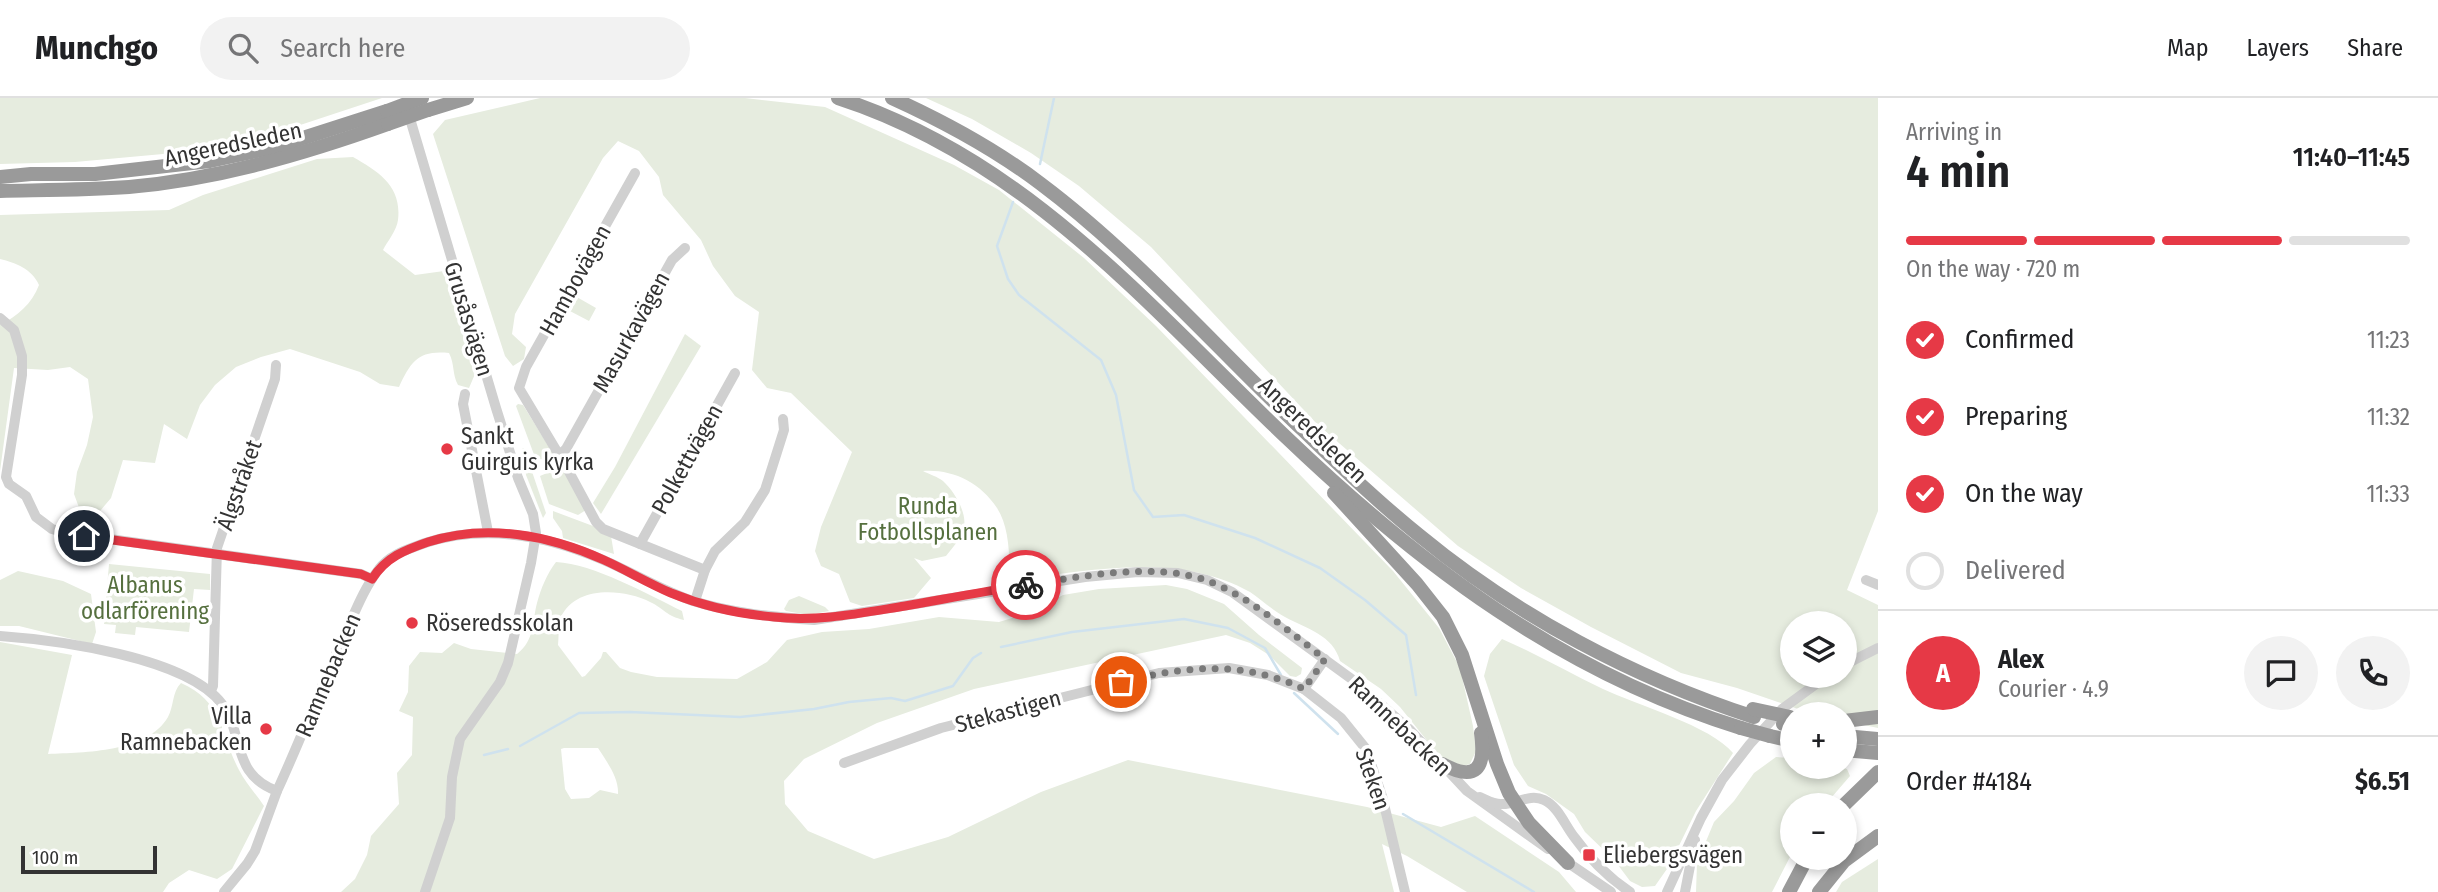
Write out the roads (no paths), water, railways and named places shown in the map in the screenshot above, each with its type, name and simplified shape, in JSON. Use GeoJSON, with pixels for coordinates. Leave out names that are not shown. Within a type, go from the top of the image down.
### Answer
{"type":"FeatureCollection","features":[{"type":"Feature","properties":{"kind":"highway","name":"Angeredsleden"},"geometry":{"type":"LineString","coordinates":[[0,177],[94,174],[210,161],[275,147],[388,117],[425,104],[467,98]]}},
{"type":"Feature","properties":{"kind":"highway","name":"Angeredsleden"},"geometry":{"type":"LineString","coordinates":[[838,98],[877,111],[950,146],[1035,203],[1141,293],[1286,437],[1397,538],[1484,603],[1560,650],[1629,686],[1688,711],[1780,738]]}},
{"type":"Feature","properties":{"kind":"highway","name":"Angeredsleden"},"geometry":{"type":"LineString","coordinates":[[892,98],[971,137],[1042,184],[1146,275],[1306,433],[1421,537],[1490,587],[1554,627],[1639,672],[1678,689],[1780,719]]}},
{"type":"Feature","properties":{"kind":"highway","name":"Angeredsleden"},"geometry":{"type":"LineString","coordinates":[[0,191],[130,186],[211,175],[318,149],[388,117]]}},
{"type":"Feature","properties":{"kind":"highway"},"geometry":{"type":"LineString","coordinates":[[1286,437],[1366,530],[1418,584],[1443,617],[1462,655],[1497,764],[1514,802],[1540,836],[1568,863]]}},
{"type":"Feature","properties":{"kind":"highway"},"geometry":{"type":"LineString","coordinates":[[1442,764],[1464,773],[1474,771],[1478,767],[1483,750],[1477,704]]}},
{"type":"Feature","properties":{"kind":"highway"},"geometry":{"type":"LineString","coordinates":[[1857,720],[1878,718]]}},
{"type":"Feature","properties":{"kind":"highway"},"geometry":{"type":"LineString","coordinates":[[1857,737],[1878,739]]}},
{"type":"Feature","properties":{"kind":"highway"},"geometry":{"type":"LineString","coordinates":[[1857,751],[1878,753]]}},
{"type":"Feature","properties":{"kind":"highway"},"geometry":{"type":"LineString","coordinates":[[1857,793],[1878,772]]}},
{"type":"Feature","properties":{"kind":"highway"},"geometry":{"type":"LineString","coordinates":[[1819,892],[1844,861],[1878,836]]}},
{"type":"Feature","properties":{"kind":"highway"},"geometry":{"type":"LineString","coordinates":[[1790,890],[1801,870]]}},
{"type":"Feature","properties":{"kind":"street","name":"Grusåsvägen"},"geometry":{"type":"LineString","coordinates":[[404,98],[496,408],[518,478],[533,514],[536,538]]}},
{"type":"Feature","properties":{"kind":"street","name":"Hambovägen"},"geometry":{"type":"LineString","coordinates":[[559,455],[519,388],[526,368],[635,173]]}},
{"type":"Feature","properties":{"kind":"street","name":"Masurkavägen"},"geometry":{"type":"LineString","coordinates":[[559,455],[566,449],[672,260],[685,248]]}},
{"type":"Feature","properties":{"kind":"street"},"geometry":{"type":"LineString","coordinates":[[0,318],[14,330],[22,356],[22,375],[6,477],[9,484],[26,496],[36,517],[52,529],[361,574],[372,579]]}},
{"type":"Feature","properties":{"kind":"street","name":"Älgstråket"},"geometry":{"type":"LineString","coordinates":[[211,691],[214,669],[216,555],[275,379],[276,365]]}},
{"type":"Feature","properties":{"kind":"street","name":"Polkettvägen"},"geometry":{"type":"LineString","coordinates":[[639,544],[735,373]]}},
{"type":"Feature","properties":{"kind":"street"},"geometry":{"type":"LineString","coordinates":[[465,394],[463,404],[488,532]]}},
{"type":"Feature","properties":{"kind":"street"},"geometry":{"type":"LineString","coordinates":[[695,601],[705,569],[715,551],[745,522],[765,490],[784,430],[783,419]]}},
{"type":"Feature","properties":{"kind":"street"},"geometry":{"type":"LineString","coordinates":[[559,455],[596,522],[603,529],[705,569]]}},
{"type":"Feature","properties":{"kind":"street","name":"Ramnebacken"},"geometry":{"type":"LineString","coordinates":[[224,892],[255,850],[332,661],[372,579],[383,564],[401,552],[440,539],[488,532],[536,538],[569,547],[601,559],[671,593],[695,601],[733,611],[814,620],[1085,577],[1138,572],[1178,573],[1207,580],[1232,592],[1325,659],[1382,704],[1467,791],[1611,892]]}},
{"type":"Feature","properties":{"kind":"street"},"geometry":{"type":"LineString","coordinates":[[425,892],[450,818],[452,777],[460,739],[500,682],[508,663],[536,538]]}},
{"type":"Feature","properties":{"kind":"street"},"geometry":{"type":"LineString","coordinates":[[1866,580],[1878,585]]}},
{"type":"Feature","properties":{"kind":"street"},"geometry":{"type":"LineString","coordinates":[[0,636],[70,643],[148,662],[174,671],[211,691],[226,710],[249,772],[264,786],[277,791]]}},
{"type":"Feature","properties":{"kind":"street"},"geometry":{"type":"LineString","coordinates":[[1857,658],[1878,648]]}},
{"type":"Feature","properties":{"kind":"street"},"geometry":{"type":"LineString","coordinates":[[1304,689],[1325,659]]}},
{"type":"Feature","properties":{"kind":"street","name":"Stekastigen"},"geometry":{"type":"LineString","coordinates":[[844,763],[941,728],[1159,673],[1229,668],[1268,675],[1304,689]]}},
{"type":"Feature","properties":{"kind":"street"},"geometry":{"type":"LineString","coordinates":[[1667,892],[1722,780],[1782,709],[1811,688]]}},
{"type":"Feature","properties":{"kind":"street","name":"Steken"},"geometry":{"type":"LineString","coordinates":[[1304,689],[1341,718],[1366,749],[1382,796],[1405,892]]}},
{"type":"Feature","properties":{"kind":"street","name":"Ramnebacken"},"geometry":{"type":"LineString","coordinates":[[1467,791],[1494,803],[1535,798],[1549,803],[1588,855],[1630,892]]}},
{"type":"Feature","properties":{"kind":"street"},"geometry":{"type":"LineString","coordinates":[[1687,892],[1697,830]]}},
{"type":"Feature","properties":{"kind":"waterway"},"geometry":{"type":"LineString","coordinates":[[1040,164],[1054,98]]}},
{"type":"Feature","properties":{"kind":"waterway"},"geometry":{"type":"LineString","coordinates":[[1013,202],[997,246],[1008,279],[1019,295],[1101,360],[1116,395],[1134,490],[1153,517],[1184,515],[1255,538],[1320,568],[1365,600],[1406,635],[1416,695]]}},
{"type":"Feature","properties":{"kind":"waterway"},"geometry":{"type":"LineString","coordinates":[[1001,647],[1072,632],[1184,619],[1228,628],[1265,648],[1281,675]]}},
{"type":"Feature","properties":{"kind":"waterway"},"geometry":{"type":"LineString","coordinates":[[520,746],[579,713],[630,712],[740,717],[814,709],[849,702],[891,698],[905,701],[953,686],[973,658],[981,653]]}},
{"type":"Feature","properties":{"kind":"waterway"},"geometry":{"type":"LineString","coordinates":[[1294,693],[1338,734]]}},
{"type":"Feature","properties":{"kind":"waterway"},"geometry":{"type":"LineString","coordinates":[[484,755],[508,749]]}},
{"type":"Feature","properties":{"kind":"waterway"},"geometry":{"type":"LineString","coordinates":[[1403,814],[1534,892]]}},
{"type":"Feature","properties":{"kind":"place","name":"Sankt Guirguis kyrka"},"geometry":{"type":"Point","coordinates":[447,449]}},
{"type":"Feature","properties":{"kind":"place","name":"Röseredsskolan"},"geometry":{"type":"Point","coordinates":[412,623]}},
{"type":"Feature","properties":{"kind":"place","name":"Villa Ramnebacken"},"geometry":{"type":"Point","coordinates":[266,729]}},
{"type":"Feature","properties":{"kind":"place","name":"Eliebergsvägen"},"geometry":{"type":"Point","coordinates":[1589,855]}},
{"type":"Feature","properties":{"kind":"park label","name":"Runda Fotbollsplanen"},"geometry":{"type":"Point","coordinates":[928,519]}},
{"type":"Feature","properties":{"kind":"park label","name":"Albanus odlarförening"},"geometry":{"type":"Point","coordinates":[145,598]}}]}
